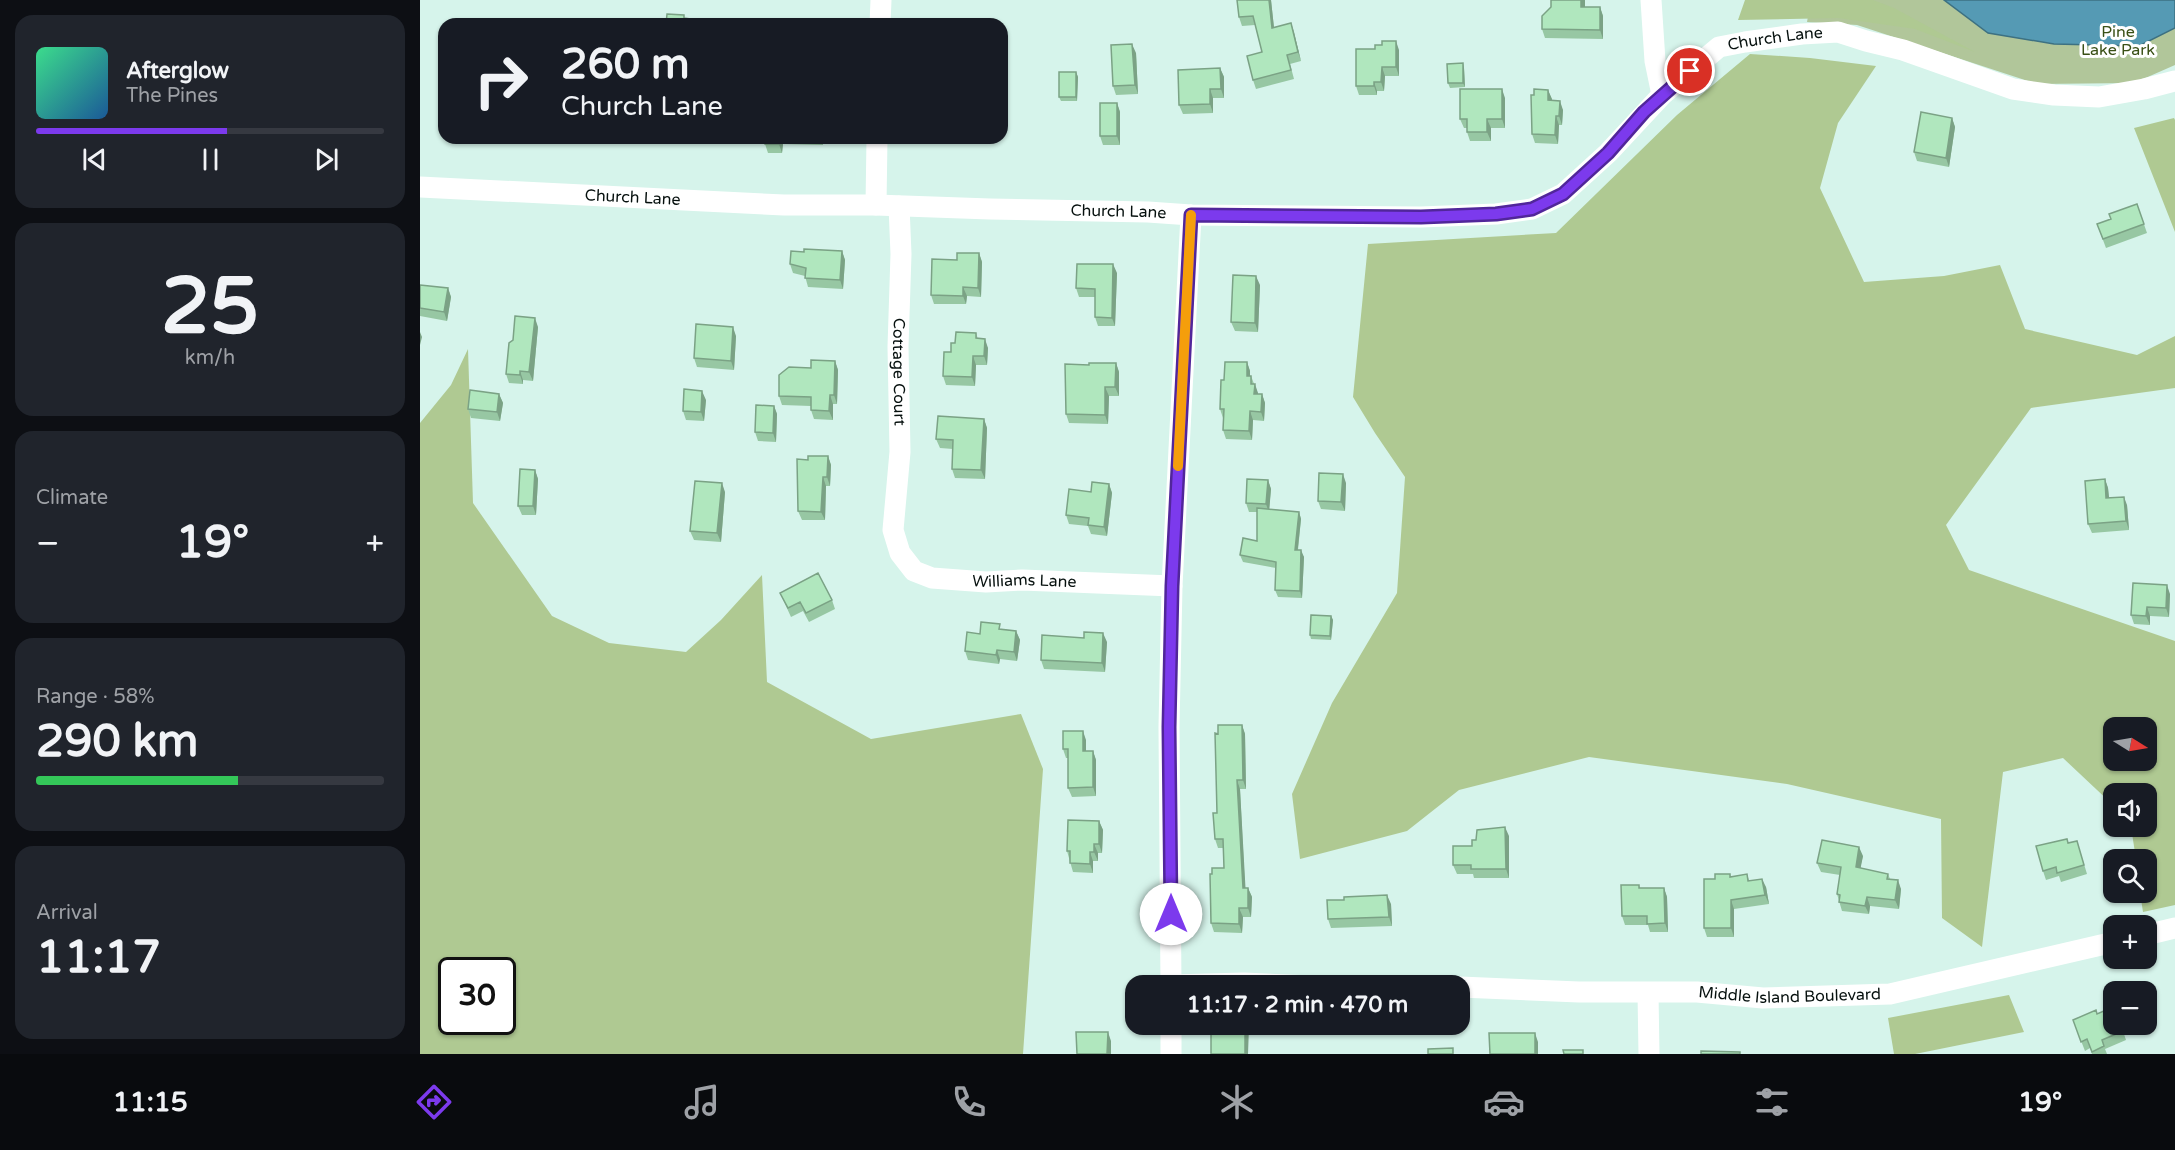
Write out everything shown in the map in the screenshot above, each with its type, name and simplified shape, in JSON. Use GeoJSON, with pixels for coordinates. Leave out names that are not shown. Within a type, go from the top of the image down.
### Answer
{"type":"FeatureCollection","features":[{"type":"Feature","properties":{"kind":"street"},"geometry":{"type":"LineString","coordinates":[[880,18],[881,0]]}},
{"type":"Feature","properties":{"kind":"street"},"geometry":{"type":"LineString","coordinates":[[1651,0],[1655,61],[1662,95]]}},
{"type":"Feature","properties":{"kind":"street","name":"Church Lane"},"geometry":{"type":"LineString","coordinates":[[420,188],[784,205],[876,205],[1191,215],[1421,217],[1496,214],[1532,209],[1563,194],[1608,153],[1662,95],[1719,47],[1802,34],[1838,32],[1903,50],[2013,89],[2054,95],[2099,97],[2175,81]]}},
{"type":"Feature","properties":{"kind":"street"},"geometry":{"type":"LineString","coordinates":[[876,205],[877,144]]}},
{"type":"Feature","properties":{"kind":"street","name":"Cottage Court"},"geometry":{"type":"LineString","coordinates":[[896,539],[893,530],[900,452],[898,347],[901,254],[899,206]]}},
{"type":"Feature","properties":{"kind":"street"},"geometry":{"type":"LineString","coordinates":[[1171,975],[1169,727],[1172,586],[1191,215]]}},
{"type":"Feature","properties":{"kind":"street","name":"Williams Lane"},"geometry":{"type":"LineString","coordinates":[[896,539],[900,552],[914,571],[933,578],[986,582],[1022,580],[1172,586]]}},
{"type":"Feature","properties":{"kind":"street"},"geometry":{"type":"LineString","coordinates":[[2157,932],[2175,928]]}},
{"type":"Feature","properties":{"kind":"street","name":"Middle Island Boulevard"},"geometry":{"type":"LineString","coordinates":[[1470,987],[1648,993],[1697,992],[1763,998],[1890,994],[2103,945]]}},
{"type":"Feature","properties":{"kind":"street"},"geometry":{"type":"LineString","coordinates":[[1648,993],[1648,1054]]}},
{"type":"Feature","properties":{"kind":"street"},"geometry":{"type":"LineString","coordinates":[[1171,1035],[1171,1054]]}},
{"type":"Feature","properties":{"kind":"green space"},"geometry":{"type":"Polygon","coordinates":[[[1745,0],[1873,0],[1894,8],[1975,52],[1915,29],[1838,18],[1738,20],[1745,0]]]}},
{"type":"Feature","properties":{"kind":"green space","name":"Pine Lake Park"},"geometry":{"type":"Polygon","coordinates":[[[1811,0],[2175,0],[2175,65],[2134,83],[2037,84],[1857,25],[1807,22],[1811,0]]]}},
{"type":"Feature","properties":{"kind":"green space"},"geometry":{"type":"Polygon","coordinates":[[[1750,54],[1876,66],[1838,123],[1820,188],[1864,282],[1944,276],[2000,265],[2025,329],[2137,355],[2175,336],[2175,388],[2031,408],[1946,525],[1969,570],[2175,641],[2175,905],[2143,912],[2142,903],[2157,903],[2157,849],[2134,849],[2133,837],[2157,837],[2157,783],[2103,783],[2103,796],[2063,758],[2003,772],[1982,947],[1942,918],[1941,819],[1787,784],[1589,757],[1459,790],[1407,831],[1300,859],[1292,794],[1332,703],[1397,593],[1405,477],[1353,397],[1368,244],[1556,233],[1677,115],[1750,54]]]}},
{"type":"Feature","properties":{"kind":"green space"},"geometry":{"type":"Polygon","coordinates":[[[2174,118],[2175,120],[2175,232],[2134,128],[2174,118]]]}},
{"type":"Feature","properties":{"kind":"green space"},"geometry":{"type":"Polygon","coordinates":[[[468,349],[473,503],[552,616],[609,643],[686,652],[721,620],[762,575],[767,682],[871,739],[1021,714],[1043,769],[1023,1054],[420,1054],[420,423],[451,385],[468,349]]]}},
{"type":"Feature","properties":{"kind":"green space"},"geometry":{"type":"Polygon","coordinates":[[[2009,995],[2024,1032],[1915,1054],[1894,1054],[1888,1018],[2009,995]]]}},
{"type":"Feature","properties":{"kind":"water"},"geometry":{"type":"Polygon","coordinates":[[[1944,0],[2175,0],[2175,28],[2139,46],[2054,44],[1988,33],[1944,0]]]}},
{"type":"Feature","properties":{"kind":"building"},"geometry":{"type":"Polygon","coordinates":[[[1237,0],[1269,0],[1272,28],[1291,23],[1298,52],[1287,55],[1291,70],[1253,80],[1247,56],[1262,52],[1253,16],[1239,17],[1237,0]]]}},
{"type":"Feature","properties":{"kind":"building"},"geometry":{"type":"Polygon","coordinates":[[[1551,0],[1581,0],[1581,7],[1600,7],[1600,30],[1542,29],[1542,16],[1551,7],[1551,0]]]}},
{"type":"Feature","properties":{"kind":"building"},"geometry":{"type":"Polygon","coordinates":[[[667,14],[684,15],[684,18],[667,18],[667,14]]]}},
{"type":"Feature","properties":{"kind":"building"},"geometry":{"type":"Polygon","coordinates":[[[1382,41],[1396,41],[1396,67],[1382,67],[1381,82],[1374,82],[1374,86],[1356,86],[1356,49],[1375,49],[1375,45],[1382,45],[1382,41]]]}},
{"type":"Feature","properties":{"kind":"building"},"geometry":{"type":"Polygon","coordinates":[[[1132,44],[1135,85],[1113,86],[1111,45],[1132,44]]]}},
{"type":"Feature","properties":{"kind":"building"},"geometry":{"type":"Polygon","coordinates":[[[1463,63],[1463,83],[1448,83],[1447,64],[1463,63]]]}},
{"type":"Feature","properties":{"kind":"building"},"geometry":{"type":"Polygon","coordinates":[[[1220,68],[1221,89],[1210,89],[1210,104],[1179,105],[1178,70],[1220,68]]]}},
{"type":"Feature","properties":{"kind":"building"},"geometry":{"type":"Polygon","coordinates":[[[1059,72],[1076,72],[1076,97],[1059,97],[1059,72]]]}},
{"type":"Feature","properties":{"kind":"building"},"geometry":{"type":"Polygon","coordinates":[[[1460,89],[1502,89],[1502,119],[1487,119],[1487,132],[1467,132],[1467,119],[1460,119],[1460,89]]]}},
{"type":"Feature","properties":{"kind":"building"},"geometry":{"type":"Polygon","coordinates":[[[1534,89],[1548,90],[1548,100],[1560,101],[1555,135],[1532,134],[1531,95],[1534,95],[1534,89]]]}},
{"type":"Feature","properties":{"kind":"building"},"geometry":{"type":"Polygon","coordinates":[[[1100,103],[1117,103],[1117,136],[1100,136],[1100,103]]]}},
{"type":"Feature","properties":{"kind":"building"},"geometry":{"type":"Polygon","coordinates":[[[1921,112],[1952,118],[1946,158],[1914,152],[1921,112]]]}},
{"type":"Feature","properties":{"kind":"building"},"geometry":{"type":"Polygon","coordinates":[[[2137,204],[2144,224],[2103,239],[2097,224],[2111,219],[2109,214],[2137,204]]]}},
{"type":"Feature","properties":{"kind":"building"},"geometry":{"type":"Polygon","coordinates":[[[804,249],[842,251],[840,280],[805,278],[806,268],[790,264],[791,251],[804,252],[804,249]]]}},
{"type":"Feature","properties":{"kind":"building"},"geometry":{"type":"Polygon","coordinates":[[[957,253],[979,253],[978,288],[963,287],[963,296],[931,295],[932,259],[957,260],[957,253]]]}},
{"type":"Feature","properties":{"kind":"building"},"geometry":{"type":"Polygon","coordinates":[[[1077,264],[1113,264],[1112,318],[1095,317],[1095,289],[1076,288],[1077,264]]]}},
{"type":"Feature","properties":{"kind":"building"},"geometry":{"type":"Polygon","coordinates":[[[1233,275],[1256,276],[1255,323],[1231,322],[1233,275]]]}},
{"type":"Feature","properties":{"kind":"building"},"geometry":{"type":"Polygon","coordinates":[[[420,285],[448,288],[444,312],[420,308],[420,285]]]}},
{"type":"Feature","properties":{"kind":"building"},"geometry":{"type":"Polygon","coordinates":[[[515,316],[535,318],[529,372],[520,371],[520,375],[506,374],[515,316]]]}},
{"type":"Feature","properties":{"kind":"building"},"geometry":{"type":"Polygon","coordinates":[[[696,324],[733,327],[731,361],[694,358],[696,324]]]}},
{"type":"Feature","properties":{"kind":"building"},"geometry":{"type":"Polygon","coordinates":[[[956,332],[976,333],[976,338],[985,339],[984,356],[973,356],[972,377],[943,376],[944,352],[951,352],[951,343],[955,343],[956,332]]]}},
{"type":"Feature","properties":{"kind":"building"},"geometry":{"type":"Polygon","coordinates":[[[811,360],[835,361],[834,395],[830,395],[829,411],[811,410],[811,397],[779,396],[779,375],[789,367],[811,368],[811,360]]]}},
{"type":"Feature","properties":{"kind":"building"},"geometry":{"type":"Polygon","coordinates":[[[1225,362],[1247,362],[1247,376],[1251,376],[1251,384],[1255,384],[1254,394],[1262,394],[1261,412],[1250,411],[1249,431],[1223,430],[1224,409],[1220,409],[1221,380],[1224,380],[1225,362]]]}},
{"type":"Feature","properties":{"kind":"building"},"geometry":{"type":"Polygon","coordinates":[[[1089,363],[1116,363],[1115,387],[1105,387],[1105,415],[1066,414],[1065,364],[1089,365],[1089,363]]]}},
{"type":"Feature","properties":{"kind":"building"},"geometry":{"type":"Polygon","coordinates":[[[684,389],[702,391],[701,412],[683,411],[684,389]]]}},
{"type":"Feature","properties":{"kind":"building"},"geometry":{"type":"Polygon","coordinates":[[[470,390],[499,394],[497,412],[468,409],[470,390]]]}},
{"type":"Feature","properties":{"kind":"building"},"geometry":{"type":"Polygon","coordinates":[[[756,405],[774,406],[773,433],[755,432],[756,405]]]}},
{"type":"Feature","properties":{"kind":"building"},"geometry":{"type":"Polygon","coordinates":[[[938,416],[984,419],[981,470],[952,469],[953,440],[936,439],[938,416]]]}},
{"type":"Feature","properties":{"kind":"building"},"geometry":{"type":"Polygon","coordinates":[[[808,456],[828,456],[827,477],[823,477],[821,512],[798,511],[797,459],[808,460],[808,456]]]}},
{"type":"Feature","properties":{"kind":"building"},"geometry":{"type":"Polygon","coordinates":[[[520,469],[535,470],[533,506],[518,506],[520,469]]]}},
{"type":"Feature","properties":{"kind":"building"},"geometry":{"type":"Polygon","coordinates":[[[1319,473],[1343,474],[1341,502],[1318,501],[1319,473]]]}},
{"type":"Feature","properties":{"kind":"building"},"geometry":{"type":"Polygon","coordinates":[[[1247,479],[1268,480],[1266,504],[1246,503],[1247,479]]]}},
{"type":"Feature","properties":{"kind":"building"},"geometry":{"type":"Polygon","coordinates":[[[2105,479],[2106,498],[2124,497],[2126,521],[2088,524],[2085,481],[2105,479]]]}},
{"type":"Feature","properties":{"kind":"building"},"geometry":{"type":"Polygon","coordinates":[[[695,481],[722,483],[717,533],[690,531],[695,481]]]}},
{"type":"Feature","properties":{"kind":"building"},"geometry":{"type":"Polygon","coordinates":[[[1092,482],[1109,484],[1104,527],[1088,525],[1089,518],[1066,515],[1069,489],[1091,492],[1092,482]]]}},
{"type":"Feature","properties":{"kind":"building"},"geometry":{"type":"Polygon","coordinates":[[[1257,508],[1299,512],[1295,550],[1301,550],[1300,591],[1275,590],[1276,562],[1240,555],[1243,538],[1257,541],[1257,508]]]}},
{"type":"Feature","properties":{"kind":"building"},"geometry":{"type":"Polygon","coordinates":[[[818,573],[832,600],[806,613],[800,602],[788,608],[780,593],[818,573]]]}},
{"type":"Feature","properties":{"kind":"building"},"geometry":{"type":"Polygon","coordinates":[[[2133,583],[2167,585],[2166,608],[2147,607],[2146,616],[2131,615],[2133,583]]]}},
{"type":"Feature","properties":{"kind":"building"},"geometry":{"type":"Polygon","coordinates":[[[1311,615],[1331,616],[1330,636],[1310,635],[1311,615]]]}},
{"type":"Feature","properties":{"kind":"building"},"geometry":{"type":"Polygon","coordinates":[[[981,622],[1000,624],[999,629],[1016,631],[1014,652],[997,650],[996,655],[965,651],[967,632],[980,634],[981,622]]]}},
{"type":"Feature","properties":{"kind":"building"},"geometry":{"type":"Polygon","coordinates":[[[1084,632],[1103,633],[1102,663],[1041,660],[1042,635],[1084,638],[1084,632]]]}},
{"type":"Feature","properties":{"kind":"building"},"geometry":{"type":"Polygon","coordinates":[[[1218,725],[1242,725],[1243,780],[1237,780],[1243,888],[1248,888],[1248,908],[1239,908],[1239,924],[1211,923],[1210,874],[1212,874],[1212,868],[1224,868],[1223,839],[1215,839],[1213,813],[1217,813],[1215,733],[1218,734],[1218,725]]]}},
{"type":"Feature","properties":{"kind":"building"},"geometry":{"type":"Polygon","coordinates":[[[1063,731],[1083,731],[1083,751],[1093,751],[1093,787],[1068,788],[1068,749],[1063,749],[1063,731]]]}},
{"type":"Feature","properties":{"kind":"building"},"geometry":{"type":"Polygon","coordinates":[[[1068,820],[1099,821],[1099,844],[1094,844],[1094,852],[1090,852],[1090,864],[1070,863],[1070,851],[1067,851],[1068,820]]]}},
{"type":"Feature","properties":{"kind":"building"},"geometry":{"type":"Polygon","coordinates":[[[1505,827],[1506,869],[1471,869],[1471,865],[1453,865],[1453,846],[1472,846],[1472,840],[1476,840],[1477,830],[1505,827]]]}},
{"type":"Feature","properties":{"kind":"building"},"geometry":{"type":"Polygon","coordinates":[[[2067,839],[2068,843],[2077,841],[2084,865],[2057,873],[2056,867],[2043,871],[2036,846],[2067,839]]]}},
{"type":"Feature","properties":{"kind":"building"},"geometry":{"type":"Polygon","coordinates":[[[1822,840],[1859,847],[1856,867],[1888,874],[1887,879],[1898,880],[1895,900],[1867,897],[1865,906],[1839,902],[1840,895],[1837,894],[1841,867],[1817,863],[1822,840]]]}},
{"type":"Feature","properties":{"kind":"building"},"geometry":{"type":"Polygon","coordinates":[[[1715,874],[1730,874],[1730,877],[1747,874],[1748,881],[1762,879],[1765,895],[1731,900],[1731,928],[1704,928],[1704,879],[1715,879],[1715,874]]]}},
{"type":"Feature","properties":{"kind":"building"},"geometry":{"type":"Polygon","coordinates":[[[1621,885],[1664,888],[1665,923],[1647,924],[1647,916],[1622,916],[1621,885]]]}},
{"type":"Feature","properties":{"kind":"building"},"geometry":{"type":"Polygon","coordinates":[[[1387,895],[1389,917],[1328,919],[1327,900],[1387,895]]]}},
{"type":"Feature","properties":{"kind":"building"},"geometry":{"type":"Polygon","coordinates":[[[2096,1010],[2097,1014],[2103,1011],[2103,1035],[2114,1035],[2102,1040],[2104,1046],[2092,1052],[2087,1039],[2081,1042],[2073,1020],[2096,1010]]]}},
{"type":"Feature","properties":{"kind":"building"},"geometry":{"type":"Polygon","coordinates":[[[1076,1032],[1108,1032],[1107,1054],[1077,1054],[1076,1032]]]}},
{"type":"Feature","properties":{"kind":"building"},"geometry":{"type":"Polygon","coordinates":[[[1489,1033],[1535,1033],[1535,1054],[1490,1054],[1489,1033]]]}},
{"type":"Feature","properties":{"kind":"building"},"geometry":{"type":"Polygon","coordinates":[[[1211,1035],[1245,1035],[1245,1054],[1211,1054],[1211,1035]]]}},
{"type":"Feature","properties":{"kind":"building"},"geometry":{"type":"Polygon","coordinates":[[[1453,1048],[1453,1054],[1428,1054],[1428,1049],[1453,1048]]]}},
{"type":"Feature","properties":{"kind":"building"},"geometry":{"type":"Polygon","coordinates":[[[1563,1050],[1583,1050],[1583,1054],[1564,1054],[1563,1050]]]}},
{"type":"Feature","properties":{"kind":"building"},"geometry":{"type":"Polygon","coordinates":[[[1701,1051],[1740,1052],[1740,1054],[1701,1054],[1701,1051]]]}},
{"type":"Feature","properties":{"kind":"slow traffic"},"geometry":{"type":"LineString","coordinates":[[1178,466],[1191,215]]}},
{"type":"Feature","properties":{"kind":"route"},"geometry":{"type":"LineString","coordinates":[[1171,914],[1169,727],[1172,586],[1191,215],[1421,217],[1496,214],[1532,209],[1563,194],[1608,153],[1644,112],[1690,71]]}}]}
